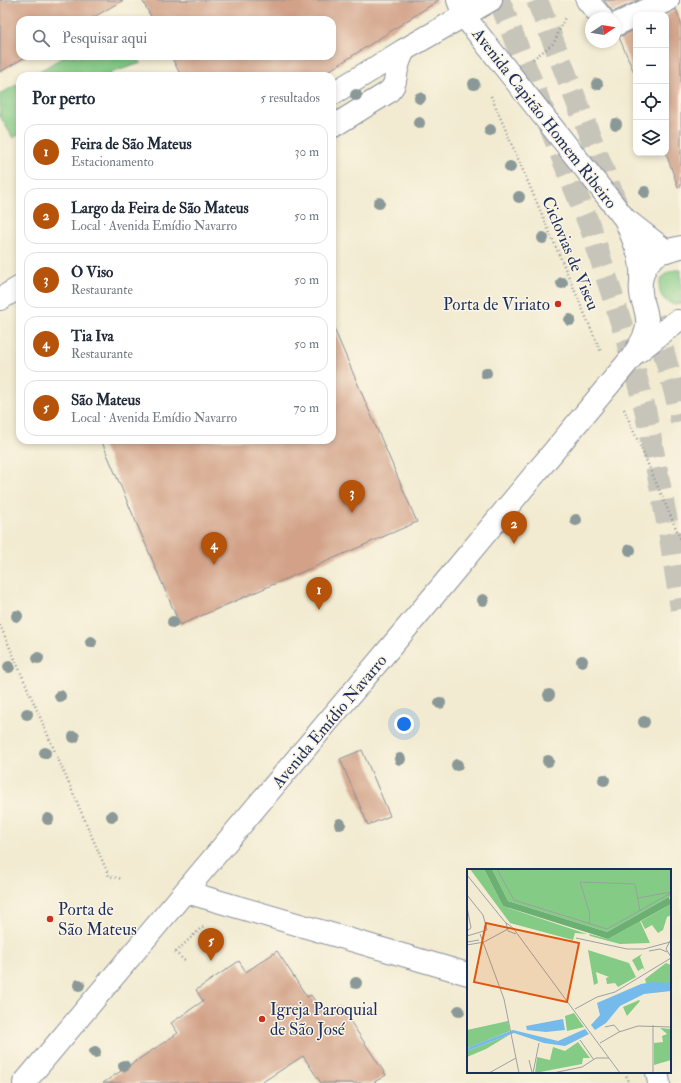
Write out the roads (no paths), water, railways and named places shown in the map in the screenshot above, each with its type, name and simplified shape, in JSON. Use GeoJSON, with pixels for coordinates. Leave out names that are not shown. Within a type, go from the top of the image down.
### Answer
{"type":"FeatureCollection","features":[{"type":"Feature","properties":{"kind":"main road","name":"Avenida Capitão Homem Ribeiro"},"geometry":{"type":"LineString","coordinates":[[491,0],[461,8],[510,76],[625,219]]}},
{"type":"Feature","properties":{"kind":"main road"},"geometry":{"type":"LineString","coordinates":[[586,0],[597,12]]}},
{"type":"Feature","properties":{"kind":"main road"},"geometry":{"type":"LineString","coordinates":[[621,22],[668,0]]}},
{"type":"Feature","properties":{"kind":"main road"},"geometry":{"type":"LineString","coordinates":[[336,92],[404,50],[461,8]]}},
{"type":"Feature","properties":{"kind":"main road"},"geometry":{"type":"LineString","coordinates":[[336,125],[393,88],[397,68],[404,50]]}},
{"type":"Feature","properties":{"kind":"main road"},"geometry":{"type":"LineString","coordinates":[[625,219],[675,249]]}},
{"type":"Feature","properties":{"kind":"main road"},"geometry":{"type":"LineString","coordinates":[[625,219],[637,251],[642,272],[642,286],[648,326],[644,338],[632,356]]}},
{"type":"Feature","properties":{"kind":"main road"},"geometry":{"type":"LineString","coordinates":[[675,249],[654,257],[650,261],[642,286],[647,307],[664,319],[679,321]]}},
{"type":"Feature","properties":{"kind":"main road"},"geometry":{"type":"LineString","coordinates":[[0,299],[16,289]]}},
{"type":"Feature","properties":{"kind":"main road"},"geometry":{"type":"LineString","coordinates":[[632,356],[679,321]]}},
{"type":"Feature","properties":{"kind":"main road","name":"Avenida Emídio Navarro"},"geometry":{"type":"LineString","coordinates":[[24,1083],[442,586],[632,356]]}},
{"type":"Feature","properties":{"kind":"main road"},"geometry":{"type":"LineString","coordinates":[[186,892],[467,974]]}},
{"type":"Feature","properties":{"kind":"main road"},"geometry":{"type":"LineString","coordinates":[[657,1073],[659,1083]]}},
{"type":"Feature","properties":{"kind":"tunnel"},"geometry":{"type":"LineString","coordinates":[[499,0],[592,232],[626,338],[645,409],[670,537],[681,609]]}},
{"type":"Feature","properties":{"kind":"tunnel"},"geometry":{"type":"LineString","coordinates":[[537,0],[617,205]]}},
{"type":"Feature","properties":{"kind":"tunnel"},"geometry":{"type":"LineString","coordinates":[[654,317],[681,421]]}},
{"type":"Feature","properties":{"kind":"place","name":"Porta de Viriato"},"geometry":{"type":"Point","coordinates":[558,304]}},
{"type":"Feature","properties":{"kind":"place","name":"O Viso"},"geometry":{"type":"Point","coordinates":[352,513]}},
{"type":"Feature","properties":{"kind":"place","name":"Largo da Feira de São Mateus"},"geometry":{"type":"Point","coordinates":[514,544]}},
{"type":"Feature","properties":{"kind":"place","name":"Tia Iva"},"geometry":{"type":"Point","coordinates":[214,565]}},
{"type":"Feature","properties":{"kind":"place","name":"Feira de São Mateus"},"geometry":{"type":"Point","coordinates":[319,610]}},
{"type":"Feature","properties":{"kind":"place","name":"Porta de São Mateus"},"geometry":{"type":"Point","coordinates":[50,919]}},
{"type":"Feature","properties":{"kind":"place","name":"São Mateus"},"geometry":{"type":"Point","coordinates":[211,961]}},
{"type":"Feature","properties":{"kind":"place","name":"Igreja Paroquial de São José"},"geometry":{"type":"Point","coordinates":[262,1019]}}]}
